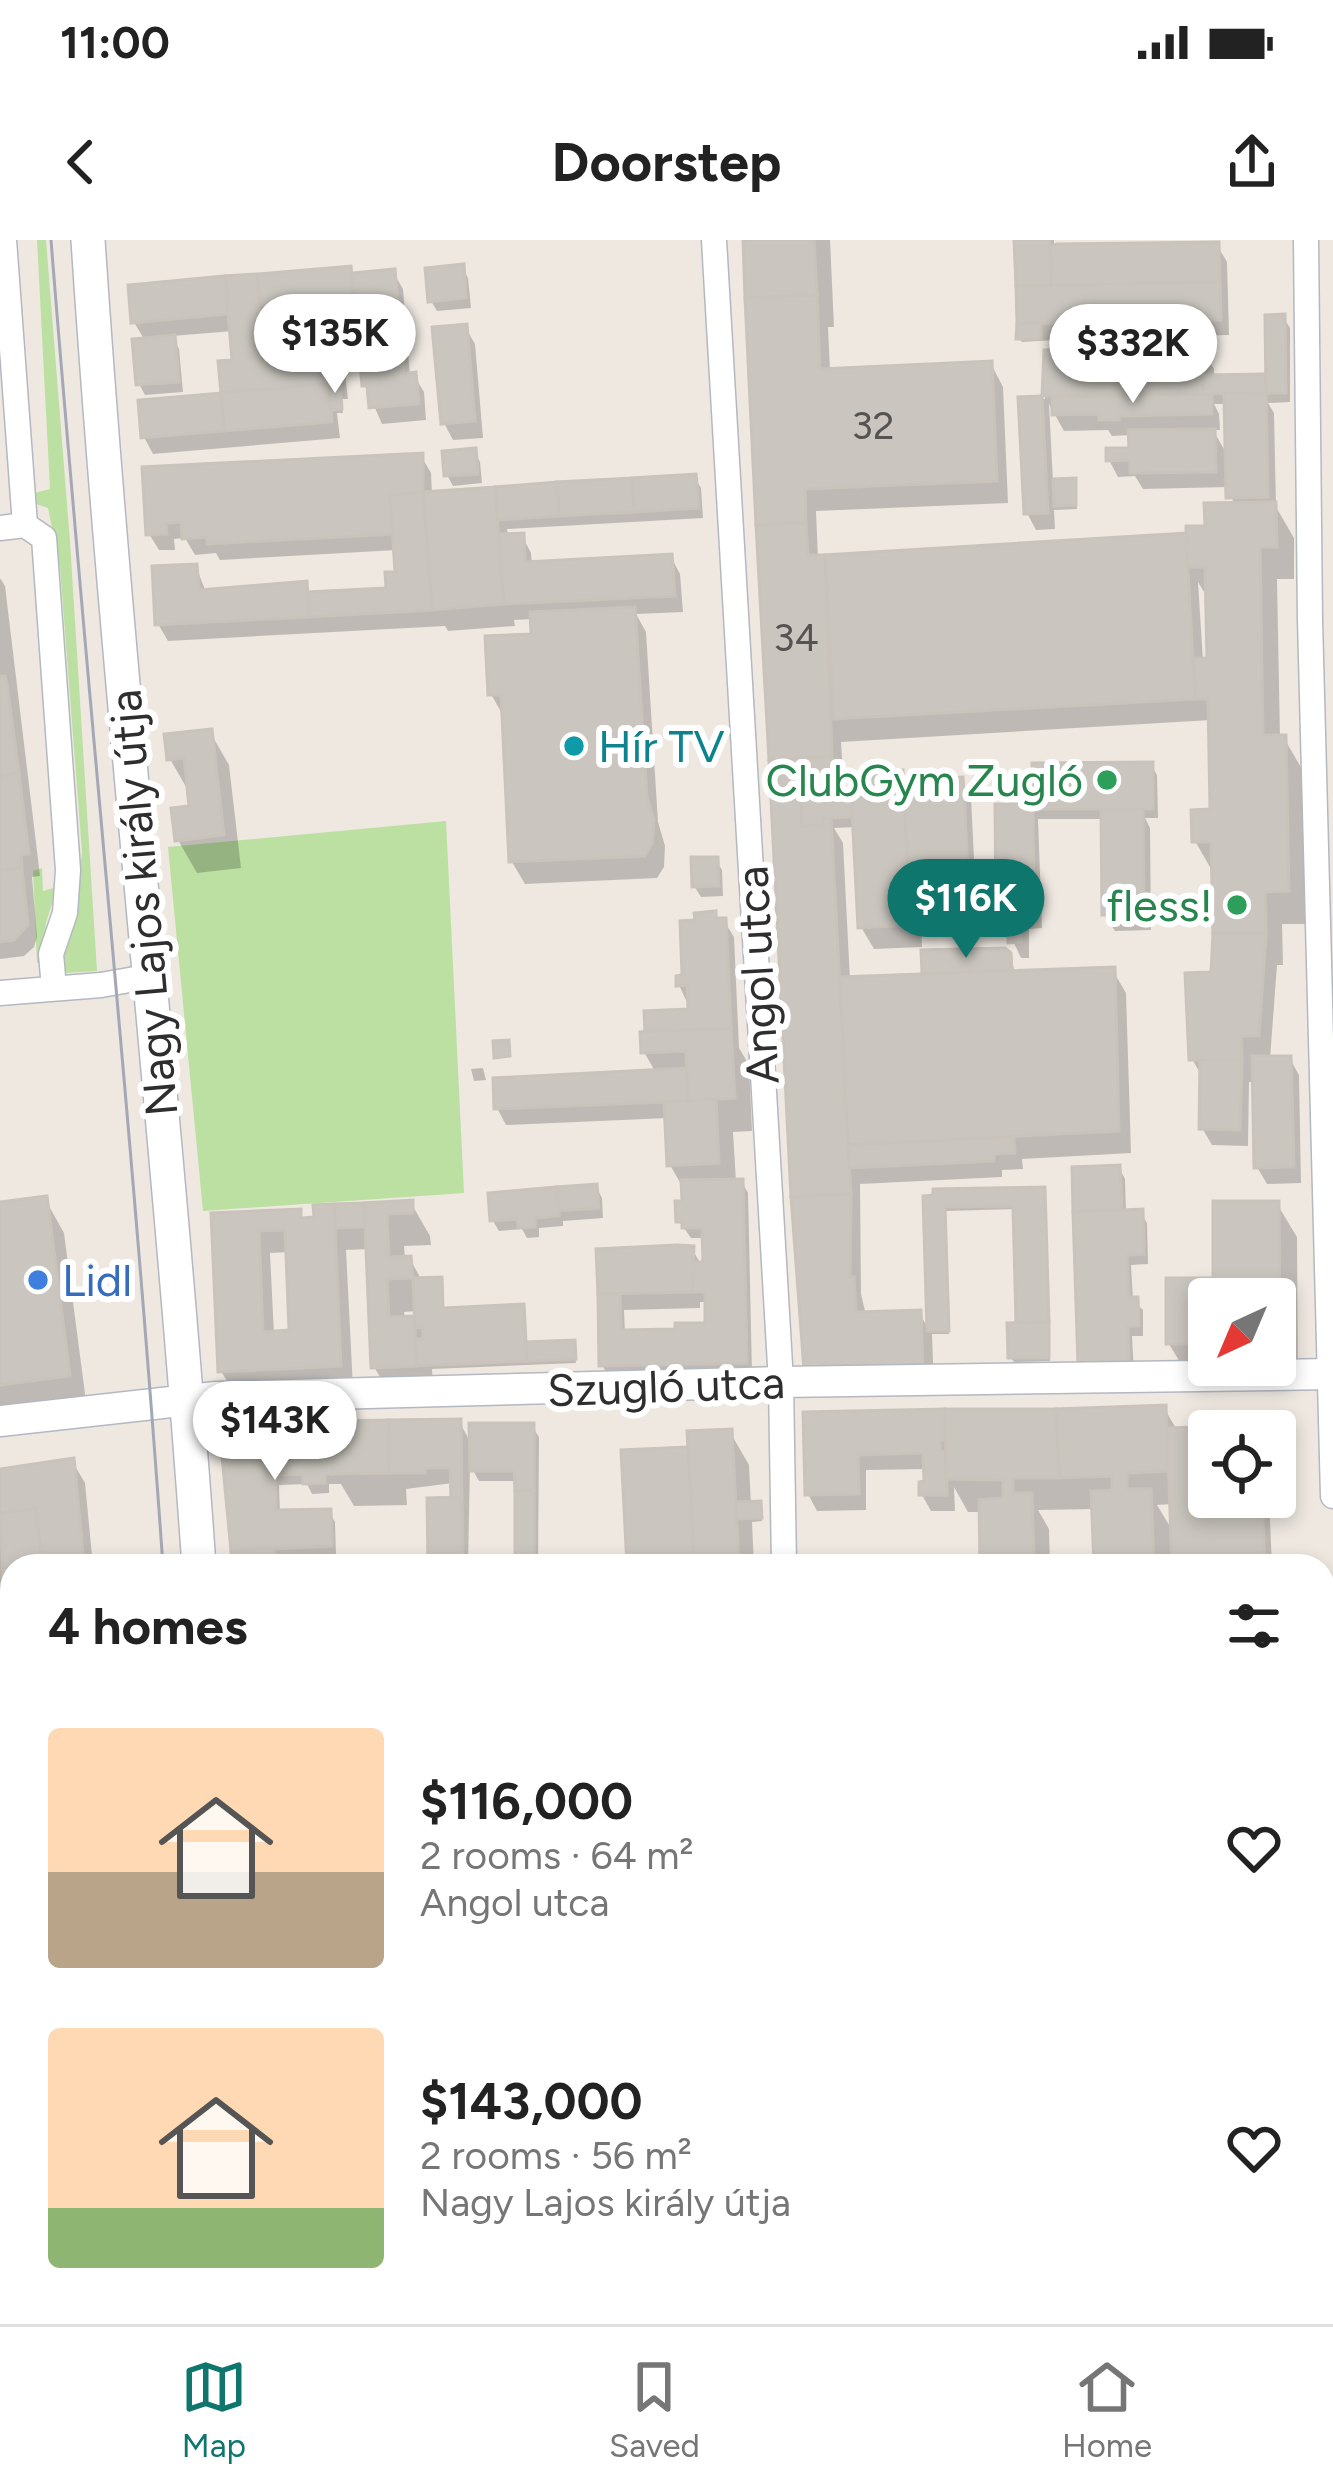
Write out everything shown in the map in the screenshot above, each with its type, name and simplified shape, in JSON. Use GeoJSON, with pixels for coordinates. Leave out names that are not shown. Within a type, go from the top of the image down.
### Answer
{"type":"FeatureCollection","features":[{"type":"Feature","properties":{"kind":"main road","name":"Nagy Lajos király útja"},"geometry":{"type":"LineString","coordinates":[[88,240],[106,521],[152,976],[199,1554]]}},
{"type":"Feature","properties":{"kind":"street","name":"Nagy Lajos király útja"},"geometry":{"type":"LineString","coordinates":[[4,240],[13,526],[44,538],[68,870],[65,913],[51,954],[54,988]]}},
{"type":"Feature","properties":{"kind":"street","name":"Angol utca"},"geometry":{"type":"LineString","coordinates":[[714,240],[781,1382],[784,1554]]}},
{"type":"Feature","properties":{"kind":"street"},"geometry":{"type":"LineString","coordinates":[[1306,240],[1323,736],[1333,1496]]}},
{"type":"Feature","properties":{"kind":"street"},"geometry":{"type":"LineString","coordinates":[[0,993],[152,976]]}},
{"type":"Feature","properties":{"kind":"street","name":"Szugló utca"},"geometry":{"type":"LineString","coordinates":[[0,1420],[187,1399],[781,1382],[1332,1374]]}},
{"type":"Feature","properties":{"kind":"green space"},"geometry":{"type":"Polygon","coordinates":[[[37,240],[46,240],[97,971],[64,973],[58,965],[74,921],[82,852],[60,567],[48,508],[33,503],[31,494],[50,489],[37,240]]]}},
{"type":"Feature","properties":{"kind":"green space"},"geometry":{"type":"Polygon","coordinates":[[[446,821],[464,1193],[203,1211],[168,847],[446,821]]]}},
{"type":"Feature","properties":{"kind":"green space"},"geometry":{"type":"Polygon","coordinates":[[[42,868],[43,891],[57,887],[46,923],[42,963],[37,963],[33,871],[42,868]]]}},
{"type":"Feature","properties":{"kind":"building"},"geometry":{"type":"Polygon","coordinates":[[[743,240],[814,240],[817,295],[745,298],[743,240]]]}},
{"type":"Feature","properties":{"kind":"building"},"geometry":{"type":"Polygon","coordinates":[[[1014,240],[1050,240],[1051,286],[1016,286],[1014,240]]]}},
{"type":"Feature","properties":{"kind":"building"},"geometry":{"type":"Polygon","coordinates":[[[1219,242],[1220,282],[1051,286],[1050,247],[1057,244],[1219,242]]]}},
{"type":"Feature","properties":{"kind":"building"},"geometry":{"type":"Polygon","coordinates":[[[464,264],[466,298],[428,302],[425,268],[464,264]]]}},
{"type":"Feature","properties":{"kind":"building"},"geometry":{"type":"Polygon","coordinates":[[[351,266],[354,299],[259,306],[257,274],[351,266]]]}},
{"type":"Feature","properties":{"kind":"building"},"geometry":{"type":"Polygon","coordinates":[[[395,269],[404,374],[416,372],[419,404],[369,408],[367,386],[362,386],[352,273],[395,269]]]}},
{"type":"Feature","properties":{"kind":"building"},"geometry":{"type":"Polygon","coordinates":[[[257,274],[264,360],[338,354],[340,383],[221,393],[218,361],[232,360],[225,276],[257,274]]]}},
{"type":"Feature","properties":{"kind":"building"},"geometry":{"type":"Polygon","coordinates":[[[225,276],[228,314],[131,323],[128,285],[225,276]]]}},
{"type":"Feature","properties":{"kind":"building"},"geometry":{"type":"Polygon","coordinates":[[[1220,282],[1221,320],[1017,324],[1016,286],[1220,282]]]}},
{"type":"Feature","properties":{"kind":"building"},"geometry":{"type":"Polygon","coordinates":[[[817,295],[820,369],[992,361],[997,481],[805,489],[806,523],[756,525],[745,298],[817,295]]]}},
{"type":"Feature","properties":{"kind":"building"},"geometry":{"type":"Polygon","coordinates":[[[1285,314],[1286,393],[1266,393],[1265,315],[1285,314]]]}},
{"type":"Feature","properties":{"kind":"building"},"geometry":{"type":"Polygon","coordinates":[[[332,319],[335,354],[319,356],[318,346],[269,350],[268,334],[262,334],[261,325],[332,319]]]}},
{"type":"Feature","properties":{"kind":"building"},"geometry":{"type":"Polygon","coordinates":[[[1041,323],[1041,339],[1016,339],[1017,324],[1041,323]]]}},
{"type":"Feature","properties":{"kind":"building"},"geometry":{"type":"Polygon","coordinates":[[[467,324],[475,421],[441,424],[432,327],[467,324]]]}},
{"type":"Feature","properties":{"kind":"building"},"geometry":{"type":"Polygon","coordinates":[[[1070,333],[1106,333],[1107,345],[1202,343],[1203,394],[1042,396],[1044,350],[1070,349],[1070,333]]]}},
{"type":"Feature","properties":{"kind":"building"},"geometry":{"type":"Polygon","coordinates":[[[175,335],[179,382],[136,385],[132,339],[175,335]]]}},
{"type":"Feature","properties":{"kind":"building"},"geometry":{"type":"Polygon","coordinates":[[[1265,374],[1266,393],[1203,394],[1203,375],[1265,374]]]}},
{"type":"Feature","properties":{"kind":"building"},"geometry":{"type":"Polygon","coordinates":[[[340,383],[342,409],[331,410],[329,384],[340,383]]]}},
{"type":"Feature","properties":{"kind":"building"},"geometry":{"type":"Polygon","coordinates":[[[329,384],[332,422],[224,431],[221,393],[329,384]]]}},
{"type":"Feature","properties":{"kind":"building"},"geometry":{"type":"Polygon","coordinates":[[[221,393],[224,431],[141,438],[138,400],[221,393]]]}},
{"type":"Feature","properties":{"kind":"building"},"geometry":{"type":"Polygon","coordinates":[[[1266,393],[1268,497],[1226,498],[1224,394],[1266,393]]]}},
{"type":"Feature","properties":{"kind":"building"},"geometry":{"type":"Polygon","coordinates":[[[1212,394],[1212,414],[1119,416],[1119,420],[1099,420],[1099,414],[1052,415],[1052,397],[1212,394]]]}},
{"type":"Feature","properties":{"kind":"building"},"geometry":{"type":"Polygon","coordinates":[[[1042,396],[1048,513],[1024,514],[1018,397],[1042,396]]]}},
{"type":"Feature","properties":{"kind":"building"},"geometry":{"type":"Polygon","coordinates":[[[1215,429],[1216,472],[1130,473],[1130,460],[1106,461],[1106,448],[1129,448],[1128,430],[1215,429]]]}},
{"type":"Feature","properties":{"kind":"building"},"geometry":{"type":"Polygon","coordinates":[[[476,448],[478,474],[444,476],[442,451],[476,448]]]}},
{"type":"Feature","properties":{"kind":"building"},"geometry":{"type":"Polygon","coordinates":[[[423,453],[423,492],[390,495],[393,534],[207,544],[207,537],[182,539],[181,522],[166,523],[167,534],[146,535],[142,467],[423,453]]]}},
{"type":"Feature","properties":{"kind":"building"},"geometry":{"type":"Polygon","coordinates":[[[696,474],[699,508],[634,512],[632,478],[696,474]]]}},
{"type":"Feature","properties":{"kind":"building"},"geometry":{"type":"Polygon","coordinates":[[[632,478],[634,512],[559,516],[557,482],[632,478]]]}},
{"type":"Feature","properties":{"kind":"building"},"geometry":{"type":"Polygon","coordinates":[[[1076,478],[1076,505],[1054,506],[1053,479],[1076,478]]]}},
{"type":"Feature","properties":{"kind":"building"},"geometry":{"type":"Polygon","coordinates":[[[557,482],[559,516],[497,520],[495,487],[557,482]]]}},
{"type":"Feature","properties":{"kind":"building"},"geometry":{"type":"Polygon","coordinates":[[[495,487],[504,604],[432,610],[423,492],[495,487]]]}},
{"type":"Feature","properties":{"kind":"building"},"geometry":{"type":"Polygon","coordinates":[[[423,492],[432,610],[309,617],[308,592],[386,588],[385,572],[395,572],[390,495],[423,492]]]}},
{"type":"Feature","properties":{"kind":"building"},"geometry":{"type":"Polygon","coordinates":[[[1276,502],[1277,547],[1260,547],[1263,735],[1286,735],[1289,891],[1265,892],[1266,933],[1213,933],[1211,842],[1192,842],[1191,810],[1210,809],[1208,699],[1195,699],[1194,658],[1207,658],[1205,567],[1186,567],[1186,526],[1205,526],[1204,503],[1276,502]]]}},
{"type":"Feature","properties":{"kind":"building"},"geometry":{"type":"Polygon","coordinates":[[[806,523],[808,555],[825,555],[832,756],[769,760],[756,525],[806,523]]]}},
{"type":"Feature","properties":{"kind":"building"},"geometry":{"type":"Polygon","coordinates":[[[524,533],[525,562],[672,554],[675,596],[504,604],[499,534],[524,533]]]}},
{"type":"Feature","properties":{"kind":"building"},"geometry":{"type":"Polygon","coordinates":[[[1186,533],[1195,699],[834,719],[825,555],[1186,533]]]}},
{"type":"Feature","properties":{"kind":"building"},"geometry":{"type":"Polygon","coordinates":[[[197,564],[199,590],[307,581],[309,617],[155,625],[152,566],[197,564]]]}},
{"type":"Feature","properties":{"kind":"building","name":"Hír TV"},"geometry":{"type":"Polygon","coordinates":[[[635,607],[652,843],[645,856],[509,862],[501,695],[488,695],[485,636],[531,634],[530,612],[635,607]]]}},
{"type":"Feature","properties":{"kind":"building"},"geometry":{"type":"Polygon","coordinates":[[[0,676],[5,676],[7,684],[19,773],[0,776],[0,676]]]}},
{"type":"Feature","properties":{"kind":"building"},"geometry":{"type":"Polygon","coordinates":[[[212,729],[224,835],[175,841],[171,808],[189,806],[184,758],[167,760],[164,734],[212,729]]]}},
{"type":"Feature","properties":{"kind":"building"},"geometry":{"type":"Polygon","coordinates":[[[832,756],[835,801],[822,801],[820,771],[800,772],[802,826],[823,825],[823,818],[831,818],[851,1194],[791,1197],[769,760],[832,756]]]}},
{"type":"Feature","properties":{"kind":"building"},"geometry":{"type":"Polygon","coordinates":[[[1153,762],[1153,809],[1033,809],[1032,763],[1153,762]]]}},
{"type":"Feature","properties":{"kind":"building"},"geometry":{"type":"Polygon","coordinates":[[[903,770],[911,925],[858,928],[850,773],[903,770]]]}},
{"type":"Feature","properties":{"kind":"building"},"geometry":{"type":"Polygon","coordinates":[[[820,771],[822,801],[851,800],[852,817],[823,818],[823,825],[802,826],[800,772],[820,771]]]}},
{"type":"Feature","properties":{"kind":"building"},"geometry":{"type":"Polygon","coordinates":[[[19,773],[29,854],[21,855],[22,868],[0,871],[0,776],[19,773]]]}},
{"type":"Feature","properties":{"kind":"building"},"geometry":{"type":"Polygon","coordinates":[[[963,777],[970,905],[910,908],[903,780],[963,777]]]}},
{"type":"Feature","properties":{"kind":"building"},"geometry":{"type":"Polygon","coordinates":[[[995,804],[1033,804],[1034,913],[1021,913],[1021,942],[1008,943],[1008,912],[996,912],[995,804]]]}},
{"type":"Feature","properties":{"kind":"building"},"geometry":{"type":"Polygon","coordinates":[[[1101,809],[1143,809],[1144,915],[1102,915],[1101,809]]]}},
{"type":"Feature","properties":{"kind":"building"},"geometry":{"type":"Polygon","coordinates":[[[691,857],[718,857],[719,886],[692,887],[691,857]]]}},
{"type":"Feature","properties":{"kind":"building"},"geometry":{"type":"Polygon","coordinates":[[[22,868],[28,925],[14,940],[0,942],[0,871],[22,868]]]}},
{"type":"Feature","properties":{"kind":"building"},"geometry":{"type":"Polygon","coordinates":[[[716,911],[716,918],[726,918],[731,1028],[645,1032],[644,1011],[688,1009],[687,985],[676,986],[676,976],[682,975],[680,921],[695,920],[694,913],[716,911]]]}},
{"type":"Feature","properties":{"kind":"building"},"geometry":{"type":"Polygon","coordinates":[[[1213,933],[1266,933],[1259,1036],[1241,1036],[1242,1060],[1189,1060],[1185,973],[1211,972],[1213,933]]]}},
{"type":"Feature","properties":{"kind":"building"},"geometry":{"type":"Polygon","coordinates":[[[1005,948],[1011,953],[1012,971],[922,974],[921,950],[1005,948]]]}},
{"type":"Feature","properties":{"kind":"building"},"geometry":{"type":"Polygon","coordinates":[[[1115,967],[1119,1131],[848,1145],[840,977],[1115,967]]]}},
{"type":"Feature","properties":{"kind":"building"},"geometry":{"type":"Polygon","coordinates":[[[731,1028],[735,1098],[688,1101],[686,1051],[641,1053],[640,1032],[731,1028]]]}},
{"type":"Feature","properties":{"kind":"building"},"geometry":{"type":"Polygon","coordinates":[[[509,1040],[510,1056],[494,1058],[493,1041],[509,1040]]]}},
{"type":"Feature","properties":{"kind":"building"},"geometry":{"type":"Polygon","coordinates":[[[1252,1056],[1291,1056],[1294,1167],[1254,1168],[1252,1056]]]}},
{"type":"Feature","properties":{"kind":"building"},"geometry":{"type":"Polygon","coordinates":[[[1200,1060],[1242,1060],[1240,1130],[1199,1129],[1200,1060]]]}},
{"type":"Feature","properties":{"kind":"building"},"geometry":{"type":"Polygon","coordinates":[[[686,1068],[688,1101],[494,1109],[493,1078],[686,1068]]]}},
{"type":"Feature","properties":{"kind":"building"},"geometry":{"type":"Polygon","coordinates":[[[716,1099],[719,1163],[667,1166],[664,1102],[716,1099]]]}},
{"type":"Feature","properties":{"kind":"building"},"geometry":{"type":"Polygon","coordinates":[[[1014,1137],[1015,1153],[994,1154],[994,1161],[850,1168],[848,1145],[1014,1137]]]}},
{"type":"Feature","properties":{"kind":"building"},"geometry":{"type":"Polygon","coordinates":[[[1120,1165],[1122,1210],[1073,1212],[1072,1167],[1120,1165]]]}},
{"type":"Feature","properties":{"kind":"building"},"geometry":{"type":"Polygon","coordinates":[[[743,1179],[747,1363],[599,1366],[598,1294],[620,1294],[621,1330],[705,1323],[705,1292],[692,1292],[691,1262],[703,1262],[702,1228],[682,1228],[682,1222],[676,1222],[675,1201],[682,1201],[681,1180],[743,1179]]]}},
{"type":"Feature","properties":{"kind":"building"},"geometry":{"type":"Polygon","coordinates":[[[597,1184],[599,1208],[558,1211],[557,1187],[597,1184]]]}},
{"type":"Feature","properties":{"kind":"building"},"geometry":{"type":"Polygon","coordinates":[[[557,1187],[559,1216],[535,1218],[535,1227],[518,1228],[517,1219],[490,1221],[488,1193],[557,1187]]]}},
{"type":"Feature","properties":{"kind":"building"},"geometry":{"type":"Polygon","coordinates":[[[1045,1187],[1049,1322],[1016,1323],[1013,1206],[945,1207],[949,1331],[927,1331],[923,1196],[933,1195],[933,1189],[1045,1187]]]}},
{"type":"Feature","properties":{"kind":"building"},"geometry":{"type":"Polygon","coordinates":[[[851,1194],[850,1277],[854,1277],[856,1312],[921,1310],[923,1367],[804,1370],[791,1197],[851,1194]]]}},
{"type":"Feature","properties":{"kind":"building"},"geometry":{"type":"Polygon","coordinates":[[[47,1196],[70,1376],[0,1385],[0,1202],[47,1196]]]}},
{"type":"Feature","properties":{"kind":"building"},"geometry":{"type":"Polygon","coordinates":[[[413,1200],[413,1213],[387,1214],[389,1257],[411,1256],[413,1278],[387,1279],[389,1317],[414,1316],[417,1366],[371,1368],[364,1203],[413,1200]]]}},
{"type":"Feature","properties":{"kind":"building"},"geometry":{"type":"Polygon","coordinates":[[[1213,1201],[1279,1201],[1280,1278],[1213,1278],[1213,1201]]]}},
{"type":"Feature","properties":{"kind":"building"},"geometry":{"type":"Polygon","coordinates":[[[364,1203],[365,1227],[335,1228],[334,1204],[364,1203]]]}},
{"type":"Feature","properties":{"kind":"building"},"geometry":{"type":"Polygon","coordinates":[[[334,1204],[341,1366],[218,1372],[211,1213],[301,1209],[301,1218],[314,1217],[313,1205],[334,1204]],[[285,1230],[259,1231],[263,1332],[289,1330],[285,1230]]]}},
{"type":"Feature","properties":{"kind":"building"},"geometry":{"type":"Polygon","coordinates":[[[1143,1209],[1144,1254],[1127,1255],[1129,1297],[1138,1297],[1139,1326],[1128,1326],[1129,1363],[1078,1365],[1073,1212],[1143,1209]]]}},
{"type":"Feature","properties":{"kind":"building"},"geometry":{"type":"Polygon","coordinates":[[[694,1246],[692,1292],[598,1294],[596,1249],[694,1246]]]}},
{"type":"Feature","properties":{"kind":"building"},"geometry":{"type":"Polygon","coordinates":[[[442,1277],[443,1308],[524,1304],[527,1361],[417,1366],[415,1339],[423,1339],[423,1327],[415,1328],[413,1278],[442,1277]]]}},
{"type":"Feature","properties":{"kind":"building"},"geometry":{"type":"Polygon","coordinates":[[[1166,1278],[1188,1278],[1188,1344],[1166,1344],[1166,1278]]]}},
{"type":"Feature","properties":{"kind":"building"},"geometry":{"type":"Polygon","coordinates":[[[1049,1322],[1049,1358],[1008,1358],[1007,1323],[1049,1322]]]}},
{"type":"Feature","properties":{"kind":"building"},"geometry":{"type":"Polygon","coordinates":[[[575,1340],[576,1359],[527,1361],[526,1342],[575,1340]]]}},
{"type":"Feature","properties":{"kind":"building"},"geometry":{"type":"Polygon","coordinates":[[[1166,1405],[1168,1471],[1127,1473],[1127,1489],[1151,1489],[1154,1554],[1094,1554],[1091,1491],[1112,1490],[1112,1476],[1059,1478],[1056,1409],[1166,1405]]]}},
{"type":"Feature","properties":{"kind":"building"},"geometry":{"type":"Polygon","coordinates":[[[945,1409],[945,1441],[940,1440],[940,1451],[946,1451],[947,1495],[919,1495],[919,1482],[924,1481],[923,1453],[858,1455],[859,1494],[805,1495],[803,1412],[945,1409]]]}},
{"type":"Feature","properties":{"kind":"building"},"geometry":{"type":"Polygon","coordinates":[[[945,1409],[1056,1409],[1059,1478],[1013,1478],[1013,1493],[1032,1493],[1034,1554],[980,1554],[979,1500],[1003,1498],[1003,1480],[946,1479],[945,1409]]]}},
{"type":"Feature","properties":{"kind":"building"},"geometry":{"type":"Polygon","coordinates":[[[461,1419],[462,1497],[451,1498],[450,1468],[389,1473],[388,1420],[461,1419]]]}},
{"type":"Feature","properties":{"kind":"building"},"geometry":{"type":"Polygon","coordinates":[[[388,1420],[389,1473],[332,1474],[332,1421],[388,1420]]]}},
{"type":"Feature","properties":{"kind":"building"},"geometry":{"type":"Polygon","coordinates":[[[332,1421],[332,1474],[325,1474],[325,1483],[303,1484],[303,1474],[275,1475],[276,1510],[331,1509],[332,1546],[231,1551],[219,1425],[332,1421]]]}},
{"type":"Feature","properties":{"kind":"building"},"geometry":{"type":"Polygon","coordinates":[[[469,1423],[534,1423],[534,1490],[515,1491],[514,1471],[470,1471],[469,1423]]]}},
{"type":"Feature","properties":{"kind":"building"},"geometry":{"type":"Polygon","coordinates":[[[1188,1427],[1188,1518],[1263,1518],[1264,1554],[1172,1554],[1167,1428],[1188,1427]]]}},
{"type":"Feature","properties":{"kind":"building"},"geometry":{"type":"Polygon","coordinates":[[[732,1429],[738,1554],[693,1554],[687,1431],[732,1429]]]}},
{"type":"Feature","properties":{"kind":"building"},"geometry":{"type":"Polygon","coordinates":[[[688,1447],[693,1554],[626,1554],[621,1450],[688,1447]]]}},
{"type":"Feature","properties":{"kind":"building"},"geometry":{"type":"Polygon","coordinates":[[[74,1458],[83,1554],[41,1554],[36,1509],[0,1513],[0,1469],[74,1458]]]}},
{"type":"Feature","properties":{"kind":"building"},"geometry":{"type":"Polygon","coordinates":[[[534,1490],[534,1554],[515,1554],[515,1491],[534,1490]]]}},
{"type":"Feature","properties":{"kind":"building"},"geometry":{"type":"Polygon","coordinates":[[[462,1497],[463,1554],[428,1554],[427,1498],[462,1497]]]}},
{"type":"Feature","properties":{"kind":"building"},"geometry":{"type":"Polygon","coordinates":[[[761,1501],[762,1518],[736,1519],[736,1502],[761,1501]]]}},
{"type":"Feature","properties":{"kind":"building"},"geometry":{"type":"Polygon","coordinates":[[[36,1509],[41,1554],[2,1554],[0,1513],[36,1509]]]}},
{"type":"Feature","properties":{"kind":"building"},"geometry":{"type":"Polygon","coordinates":[[[274,1548],[274,1554],[231,1554],[274,1548]]]}},
{"type":"Feature","properties":{"kind":"tram line"},"geometry":{"type":"LineString","coordinates":[[51,240],[162,1554]]}},
{"type":"Feature","properties":{"kind":"place","name":"Hír TV"},"geometry":{"type":"Point","coordinates":[574,746]}},
{"type":"Feature","properties":{"kind":"place","name":"ClubGym Zugló"},"geometry":{"type":"Point","coordinates":[1107,780]}},
{"type":"Feature","properties":{"kind":"place","name":"fless!"},"geometry":{"type":"Point","coordinates":[1237,905]}},
{"type":"Feature","properties":{"kind":"place","name":"Lidl"},"geometry":{"type":"Point","coordinates":[38,1280]}}]}
